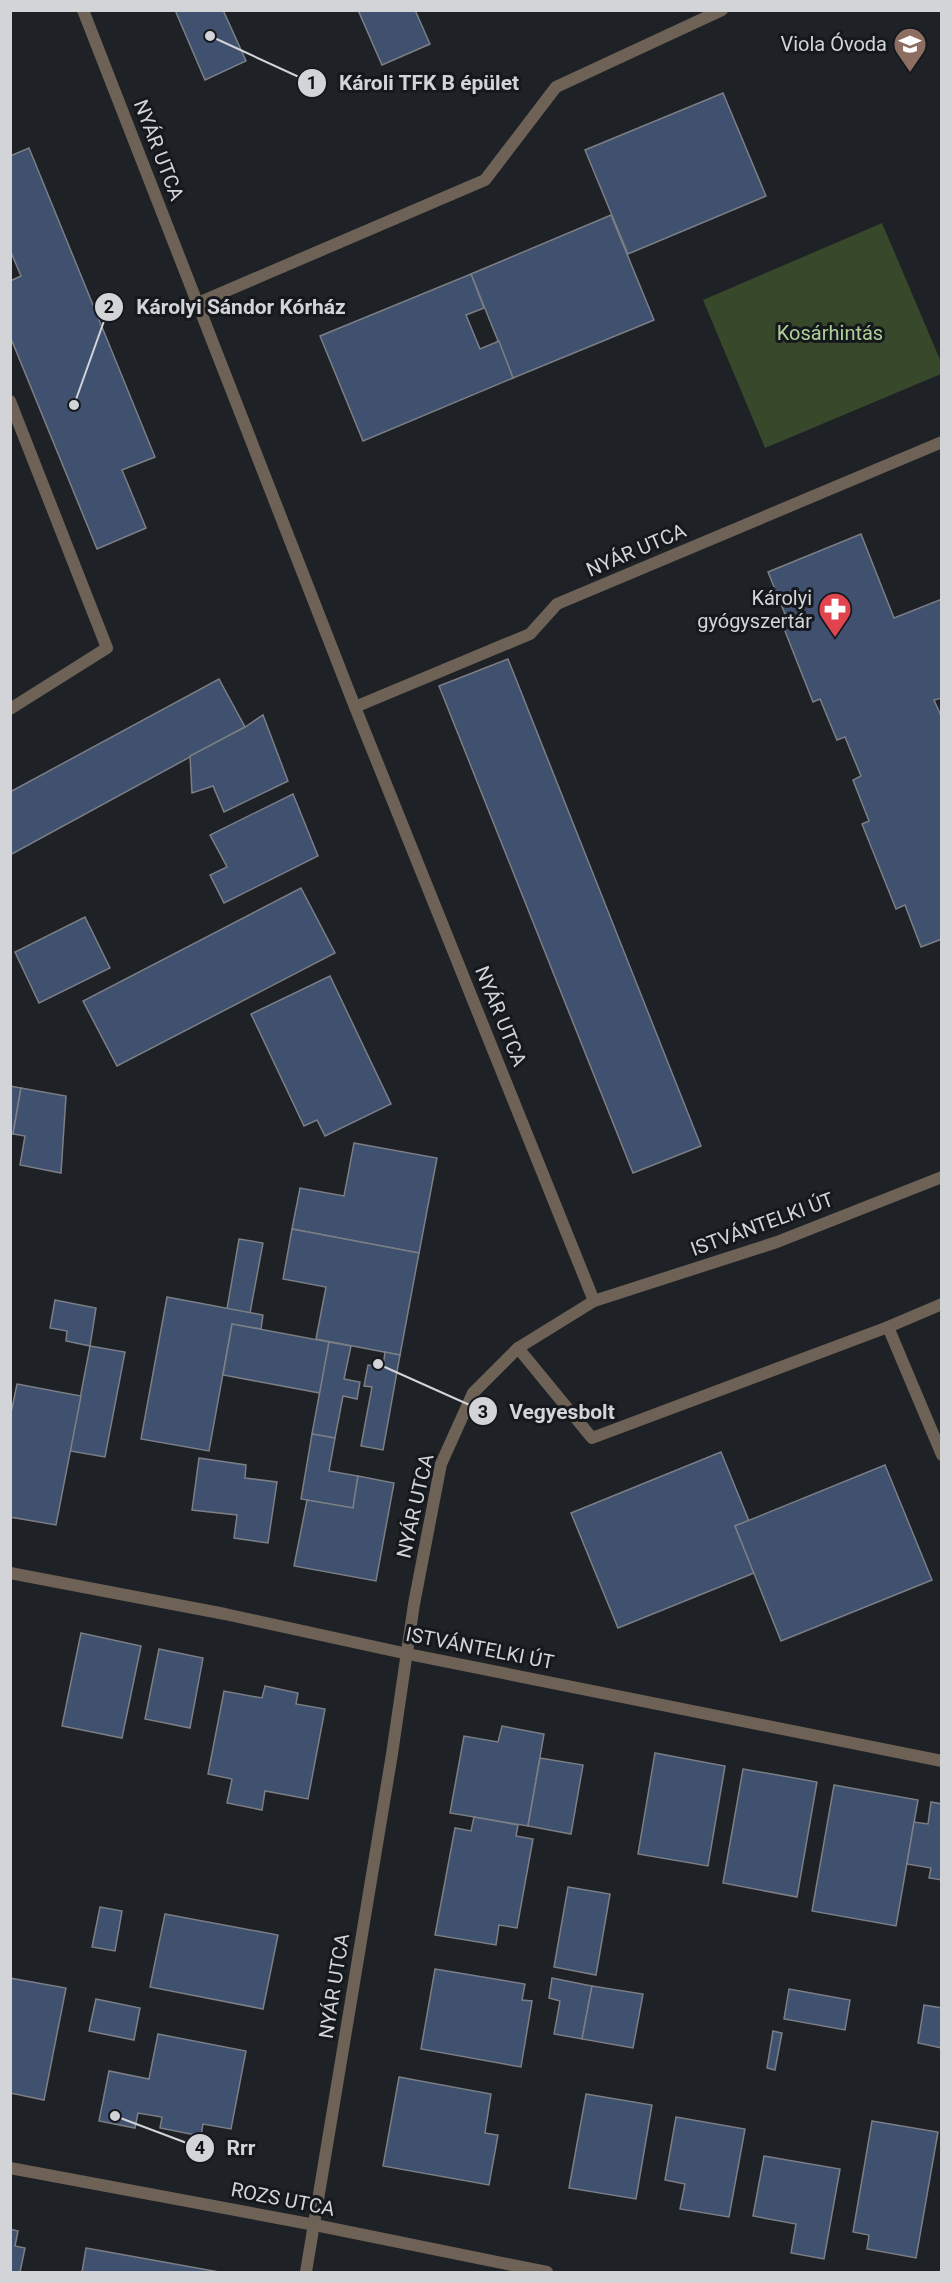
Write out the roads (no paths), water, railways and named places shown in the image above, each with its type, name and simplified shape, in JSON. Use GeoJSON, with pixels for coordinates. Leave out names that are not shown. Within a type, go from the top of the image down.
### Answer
{"type":"FeatureCollection","features":[{"type":"Feature","properties":{"kind":"street","name":"NYÁR UTCA"},"geometry":{"type":"LineString","coordinates":[[83,10],[355,707],[594,1301],[518,1348],[473,1393],[441,1464],[414,1604],[408,1654],[306,2272]]}},
{"type":"Feature","properties":{"kind":"street"},"geometry":{"type":"LineString","coordinates":[[198,303],[485,180],[556,87],[722,10]]}},
{"type":"Feature","properties":{"kind":"street"},"geometry":{"type":"LineString","coordinates":[[10,401],[107,648],[10,709]]}},
{"type":"Feature","properties":{"kind":"street","name":"NYÁR UTCA"},"geometry":{"type":"LineString","coordinates":[[355,707],[530,634],[557,604],[942,442]]}},
{"type":"Feature","properties":{"kind":"street","name":"ISTVÁNTELKI ÚT"},"geometry":{"type":"LineString","coordinates":[[594,1301],[777,1242],[942,1177]]}},
{"type":"Feature","properties":{"kind":"street"},"geometry":{"type":"LineString","coordinates":[[518,1348],[592,1438],[888,1327],[942,1304]]}},
{"type":"Feature","properties":{"kind":"street"},"geometry":{"type":"LineString","coordinates":[[888,1327],[942,1455]]}},
{"type":"Feature","properties":{"kind":"street","name":"ISTVÁNTELKI ÚT"},"geometry":{"type":"LineString","coordinates":[[10,1573],[225,1614],[408,1654],[942,1761]]}},
{"type":"Feature","properties":{"kind":"street","name":"ROZS UTCA"},"geometry":{"type":"LineString","coordinates":[[10,2168],[315,2225],[547,2272]]}},
{"type":"Feature","properties":{"kind":"place","name":"Károli TFK B épület"},"geometry":{"type":"Point","coordinates":[210,36]}},
{"type":"Feature","properties":{"kind":"place","name":"Viola Óvoda"},"geometry":{"type":"Point","coordinates":[910,73]}},
{"type":"Feature","properties":{"kind":"place","name":"Károlyi Sándor Kórház"},"geometry":{"type":"Point","coordinates":[74,405]}},
{"type":"Feature","properties":{"kind":"place","name":"Károlyi gyógyszertár"},"geometry":{"type":"Point","coordinates":[835,638]}},
{"type":"Feature","properties":{"kind":"place","name":"Vegyesbolt"},"geometry":{"type":"Point","coordinates":[378,1364]}},
{"type":"Feature","properties":{"kind":"place","name":"Rrr"},"geometry":{"type":"Point","coordinates":[115,2116]}},
{"type":"Feature","properties":{"kind":"park label","name":"Kosárhintás"},"geometry":{"type":"Point","coordinates":[830,333]}}]}
